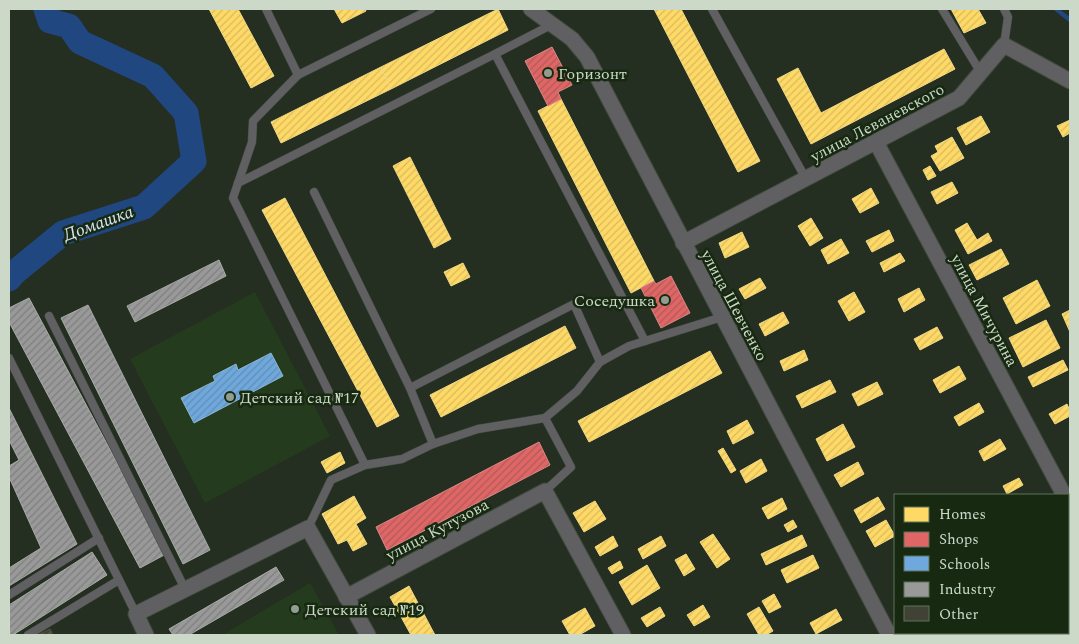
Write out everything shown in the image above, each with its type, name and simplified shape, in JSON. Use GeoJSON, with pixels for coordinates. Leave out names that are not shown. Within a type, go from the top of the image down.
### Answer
{"type":"FeatureCollection","features":[{"type":"Feature","properties":{"kind":"street","name":"улица Шевченко"},"geometry":{"type":"LineString","coordinates":[[531,9],[572,39],[587,57],[890,635]]}},
{"type":"Feature","properties":{"kind":"street","name":"улица Леваневского"},"geometry":{"type":"LineString","coordinates":[[683,243],[959,98],[1004,45]]}},
{"type":"Feature","properties":{"kind":"street"},"geometry":{"type":"LineString","coordinates":[[1004,45],[1070,81]]}},
{"type":"Feature","properties":{"kind":"street","name":"улица Мичурина"},"geometry":{"type":"LineString","coordinates":[[876,142],[1063,494]]}},
{"type":"Feature","properties":{"kind":"street"},"geometry":{"type":"LineString","coordinates":[[545,491],[623,635]]}},
{"type":"Feature","properties":{"kind":"street","name":"улица Кутузова"},"geometry":{"type":"LineString","coordinates":[[346,597],[545,491]]}},
{"type":"Feature","properties":{"kind":"street"},"geometry":{"type":"LineString","coordinates":[[146,635],[136,614],[308,528],[368,635]]}},
{"type":"Feature","properties":{"kind":"lane"},"geometry":{"type":"LineString","coordinates":[[266,9],[298,75]]}},
{"type":"Feature","properties":{"kind":"lane"},"geometry":{"type":"LineString","coordinates":[[365,465],[233,198],[252,142],[253,121],[298,75],[431,9]]}},
{"type":"Feature","properties":{"kind":"lane"},"geometry":{"type":"LineString","coordinates":[[712,9],[806,179]]}},
{"type":"Feature","properties":{"kind":"lane"},"geometry":{"type":"LineString","coordinates":[[942,9],[981,73]]}},
{"type":"Feature","properties":{"kind":"lane"},"geometry":{"type":"LineString","coordinates":[[1004,9],[1008,17],[1004,45]]}},
{"type":"Feature","properties":{"kind":"lane"},"geometry":{"type":"LineString","coordinates":[[238,183],[551,25]]}},
{"type":"Feature","properties":{"kind":"lane"},"geometry":{"type":"LineString","coordinates":[[494,54],[645,342]]}},
{"type":"Feature","properties":{"kind":"lane"},"geometry":{"type":"LineString","coordinates":[[314,192],[410,388],[433,444]]}},
{"type":"Feature","properties":{"kind":"lane"},"geometry":{"type":"LineString","coordinates":[[410,388],[574,304],[600,362]]}},
{"type":"Feature","properties":{"kind":"lane"},"geometry":{"type":"LineString","coordinates":[[49,316],[185,590]]}},
{"type":"Feature","properties":{"kind":"lane"},"geometry":{"type":"LineString","coordinates":[[308,528],[330,480],[365,465],[402,459],[433,444],[478,429],[545,418],[577,391],[600,362],[629,346],[722,317]]}},
{"type":"Feature","properties":{"kind":"lane"},"geometry":{"type":"LineString","coordinates":[[9,358],[136,614]]}},
{"type":"Feature","properties":{"kind":"lane"},"geometry":{"type":"LineString","coordinates":[[545,418],[570,467],[545,491]]}},
{"type":"Feature","properties":{"kind":"lane"},"geometry":{"type":"LineString","coordinates":[[9,595],[99,538]]}},
{"type":"Feature","properties":{"kind":"lane"},"geometry":{"type":"LineString","coordinates":[[28,635],[120,580]]}},
{"type":"Feature","properties":{"kind":"shaded area","name":"Детский сад №17"},"geometry":{"type":"Polygon","coordinates":[[[255,292],[330,436],[205,503],[130,359],[255,292]]]}},
{"type":"Feature","properties":{"kind":"shaded area","name":"Детский сад №19"},"geometry":{"type":"Polygon","coordinates":[[[310,583],[339,635],[222,635],[310,583]]]}},
{"type":"Feature","properties":{"kind":"building: Homes"},"geometry":{"type":"Polygon","coordinates":[[[209,9],[238,9],[274,76],[251,88],[209,9]]]}},
{"type":"Feature","properties":{"kind":"building: Homes"},"geometry":{"type":"Polygon","coordinates":[[[334,9],[365,9],[366,11],[342,23],[334,9]]]}},
{"type":"Feature","properties":{"kind":"building: Homes"},"geometry":{"type":"Polygon","coordinates":[[[498,9],[508,30],[391,89],[381,67],[498,9]]]}},
{"type":"Feature","properties":{"kind":"building: Homes"},"geometry":{"type":"Polygon","coordinates":[[[654,9],[681,9],[760,161],[738,172],[654,9]]]}},
{"type":"Feature","properties":{"kind":"building: Homes"},"geometry":{"type":"Polygon","coordinates":[[[951,9],[978,9],[986,23],[964,33],[951,9]]]}},
{"type":"Feature","properties":{"kind":"building: Homes"},"geometry":{"type":"Polygon","coordinates":[[[944,49],[955,69],[811,144],[777,79],[798,68],[821,113],[944,49]]]}},
{"type":"Feature","properties":{"kind":"building: Homes"},"geometry":{"type":"Polygon","coordinates":[[[381,67],[391,89],[281,143],[271,122],[381,67]]]}},
{"type":"Feature","properties":{"kind":"building: Homes"},"geometry":{"type":"Polygon","coordinates":[[[561,99],[654,281],[631,293],[538,111],[561,99]]]}},
{"type":"Feature","properties":{"kind":"building: Homes"},"geometry":{"type":"Polygon","coordinates":[[[981,116],[990,132],[966,145],[957,128],[981,116]]]}},
{"type":"Feature","properties":{"kind":"building: Homes"},"geometry":{"type":"Polygon","coordinates":[[[1070,120],[1070,133],[1063,137],[1057,126],[1070,120]]]}},
{"type":"Feature","properties":{"kind":"building: Homes"},"geometry":{"type":"Polygon","coordinates":[[[952,137],[964,158],[940,171],[931,156],[938,152],[935,146],[952,137]]]}},
{"type":"Feature","properties":{"kind":"building: Homes"},"geometry":{"type":"Polygon","coordinates":[[[410,157],[451,239],[434,248],[393,166],[410,157]]]}},
{"type":"Feature","properties":{"kind":"building: Homes"},"geometry":{"type":"Polygon","coordinates":[[[930,166],[936,176],[928,180],[923,170],[930,166]]]}},
{"type":"Feature","properties":{"kind":"building: Homes"},"geometry":{"type":"Polygon","coordinates":[[[952,182],[958,193],[937,204],[931,192],[952,182]]]}},
{"type":"Feature","properties":{"kind":"building: Homes"},"geometry":{"type":"Polygon","coordinates":[[[871,188],[879,203],[860,213],[852,199],[871,188]]]}},
{"type":"Feature","properties":{"kind":"building: Homes"},"geometry":{"type":"Polygon","coordinates":[[[285,198],[399,416],[377,427],[262,210],[285,198]]]}},
{"type":"Feature","properties":{"kind":"building: Homes"},"geometry":{"type":"Polygon","coordinates":[[[811,218],[823,238],[810,246],[798,226],[811,218]]]}},
{"type":"Feature","properties":{"kind":"building: Homes"},"geometry":{"type":"Polygon","coordinates":[[[967,223],[977,240],[988,233],[992,241],[968,254],[955,230],[967,223]]]}},
{"type":"Feature","properties":{"kind":"building: Homes"},"geometry":{"type":"Polygon","coordinates":[[[889,230],[894,241],[872,252],[866,241],[889,230]]]}},
{"type":"Feature","properties":{"kind":"building: Homes"},"geometry":{"type":"Polygon","coordinates":[[[742,232],[749,247],[725,258],[719,243],[742,232]]]}},
{"type":"Feature","properties":{"kind":"building: Homes"},"geometry":{"type":"Polygon","coordinates":[[[841,239],[849,253],[828,264],[821,250],[841,239]]]}},
{"type":"Feature","properties":{"kind":"building: Homes"},"geometry":{"type":"Polygon","coordinates":[[[1001,249],[1009,264],[977,280],[969,265],[1001,249]]]}},
{"type":"Feature","properties":{"kind":"building: Homes"},"geometry":{"type":"Polygon","coordinates":[[[900,253],[905,261],[884,272],[880,263],[900,253]]]}},
{"type":"Feature","properties":{"kind":"building: Homes"},"geometry":{"type":"Polygon","coordinates":[[[463,263],[470,277],[451,286],[444,272],[463,263]]]}},
{"type":"Feature","properties":{"kind":"building: Homes"},"geometry":{"type":"Polygon","coordinates":[[[760,278],[766,288],[745,299],[739,289],[760,278]]]}},
{"type":"Feature","properties":{"kind":"building: Homes"},"geometry":{"type":"Polygon","coordinates":[[[1037,280],[1050,306],[1016,324],[1003,298],[1037,280]]]}},
{"type":"Feature","properties":{"kind":"building: Homes"},"geometry":{"type":"Polygon","coordinates":[[[919,288],[925,300],[904,312],[898,299],[919,288]]]}},
{"type":"Feature","properties":{"kind":"building: Homes"},"geometry":{"type":"Polygon","coordinates":[[[854,292],[865,312],[849,321],[838,301],[854,292]]]}},
{"type":"Feature","properties":{"kind":"building: Homes"},"geometry":{"type":"Polygon","coordinates":[[[1070,310],[1070,332],[1062,314],[1070,310]]]}},
{"type":"Feature","properties":{"kind":"building: Homes"},"geometry":{"type":"Polygon","coordinates":[[[783,312],[789,323],[765,336],[759,324],[783,312]]]}},
{"type":"Feature","properties":{"kind":"building: Homes"},"geometry":{"type":"Polygon","coordinates":[[[1046,320],[1060,348],[1023,367],[1009,338],[1046,320]]]}},
{"type":"Feature","properties":{"kind":"building: Homes"},"geometry":{"type":"Polygon","coordinates":[[[565,326],[576,348],[441,417],[430,395],[565,326]]]}},
{"type":"Feature","properties":{"kind":"building: Homes"},"geometry":{"type":"Polygon","coordinates":[[[937,327],[943,338],[920,350],[914,339],[937,327]]]}},
{"type":"Feature","properties":{"kind":"building: Homes"},"geometry":{"type":"Polygon","coordinates":[[[804,350],[808,360],[784,371],[780,361],[804,350]]]}},
{"type":"Feature","properties":{"kind":"building: Homes"},"geometry":{"type":"Polygon","coordinates":[[[710,351],[722,373],[589,442],[578,421],[710,351]]]}},
{"type":"Feature","properties":{"kind":"building: Homes"},"geometry":{"type":"Polygon","coordinates":[[[1063,360],[1068,370],[1033,387],[1028,377],[1063,360]]]}},
{"type":"Feature","properties":{"kind":"building: Homes"},"geometry":{"type":"Polygon","coordinates":[[[959,366],[966,379],[940,393],[933,380],[959,366]]]}},
{"type":"Feature","properties":{"kind":"building: Homes"},"geometry":{"type":"Polygon","coordinates":[[[830,380],[836,392],[802,408],[796,396],[830,380]]]}},
{"type":"Feature","properties":{"kind":"building: Homes"},"geometry":{"type":"Polygon","coordinates":[[[877,382],[883,394],[858,406],[852,394],[877,382]]]}},
{"type":"Feature","properties":{"kind":"building: Homes"},"geometry":{"type":"Polygon","coordinates":[[[979,403],[984,412],[959,426],[954,417],[979,403]]]}},
{"type":"Feature","properties":{"kind":"building: Homes"},"geometry":{"type":"Polygon","coordinates":[[[1067,404],[1070,416],[1055,424],[1049,414],[1067,404]]]}},
{"type":"Feature","properties":{"kind":"building: Homes"},"geometry":{"type":"Polygon","coordinates":[[[747,420],[754,433],[733,444],[727,431],[747,420]]]}},
{"type":"Feature","properties":{"kind":"building: Homes"},"geometry":{"type":"Polygon","coordinates":[[[843,424],[855,447],[827,461],[816,439],[843,424]]]}},
{"type":"Feature","properties":{"kind":"building: Homes"},"geometry":{"type":"Polygon","coordinates":[[[1000,439],[1006,449],[984,461],[979,451],[1000,439]]]}},
{"type":"Feature","properties":{"kind":"building: Homes"},"geometry":{"type":"Polygon","coordinates":[[[723,448],[736,470],[731,473],[718,451],[723,448]]]}},
{"type":"Feature","properties":{"kind":"building: Homes"},"geometry":{"type":"Polygon","coordinates":[[[340,452],[345,463],[327,473],[321,462],[340,452]]]}},
{"type":"Feature","properties":{"kind":"building: Homes"},"geometry":{"type":"Polygon","coordinates":[[[761,459],[767,471],[746,483],[740,471],[761,459]]]}},
{"type":"Feature","properties":{"kind":"building: Homes"},"geometry":{"type":"Polygon","coordinates":[[[858,462],[864,474],[841,487],[834,475],[858,462]]]}},
{"type":"Feature","properties":{"kind":"building: Homes"},"geometry":{"type":"Polygon","coordinates":[[[1019,478],[1023,485],[1007,494],[1003,486],[1019,478]]]}},
{"type":"Feature","properties":{"kind":"building: Homes"},"geometry":{"type":"Polygon","coordinates":[[[354,496],[366,518],[356,524],[367,544],[353,551],[347,540],[338,544],[322,514],[354,496]]]}},
{"type":"Feature","properties":{"kind":"building: Homes"},"geometry":{"type":"Polygon","coordinates":[[[878,497],[885,509],[861,523],[854,510],[878,497]]]}},
{"type":"Feature","properties":{"kind":"building: Homes"},"geometry":{"type":"Polygon","coordinates":[[[782,498],[787,509],[768,519],[762,508],[782,498]]]}},
{"type":"Feature","properties":{"kind":"building: Homes"},"geometry":{"type":"Polygon","coordinates":[[[595,501],[606,519],[584,532],[573,513],[595,501]]]}},
{"type":"Feature","properties":{"kind":"building: Homes"},"geometry":{"type":"Polygon","coordinates":[[[793,520],[797,527],[788,532],[784,525],[793,520]]]}},
{"type":"Feature","properties":{"kind":"building: Homes"},"geometry":{"type":"Polygon","coordinates":[[[886,520],[894,537],[875,547],[866,531],[886,520]]]}},
{"type":"Feature","properties":{"kind":"building: Homes"},"geometry":{"type":"Polygon","coordinates":[[[713,534],[730,559],[717,568],[700,542],[713,534]]]}},
{"type":"Feature","properties":{"kind":"building: Homes"},"geometry":{"type":"Polygon","coordinates":[[[802,535],[807,546],[766,565],[761,554],[802,535]]]}},
{"type":"Feature","properties":{"kind":"building: Homes"},"geometry":{"type":"Polygon","coordinates":[[[613,536],[618,546],[600,556],[595,547],[613,536]]]}},
{"type":"Feature","properties":{"kind":"building: Homes"},"geometry":{"type":"Polygon","coordinates":[[[661,536],[666,546],[643,559],[638,549],[661,536]]]}},
{"type":"Feature","properties":{"kind":"building: Homes"},"geometry":{"type":"Polygon","coordinates":[[[686,554],[695,569],[684,576],[675,560],[686,554]]]}},
{"type":"Feature","properties":{"kind":"building: Homes"},"geometry":{"type":"Polygon","coordinates":[[[813,555],[819,568],[787,583],[781,570],[813,555]]]}},
{"type":"Feature","properties":{"kind":"building: Homes"},"geometry":{"type":"Polygon","coordinates":[[[620,561],[623,568],[612,574],[608,568],[620,561]]]}},
{"type":"Feature","properties":{"kind":"building: Homes"},"geometry":{"type":"Polygon","coordinates":[[[647,565],[660,588],[632,605],[619,582],[647,565]]]}},
{"type":"Feature","properties":{"kind":"building: Homes"},"geometry":{"type":"Polygon","coordinates":[[[409,586],[435,635],[411,635],[390,597],[409,586]]]}},
{"type":"Feature","properties":{"kind":"building: Homes"},"geometry":{"type":"Polygon","coordinates":[[[774,594],[781,607],[769,613],[762,601],[774,594]]]}},
{"type":"Feature","properties":{"kind":"building: Homes"},"geometry":{"type":"Polygon","coordinates":[[[703,605],[710,617],[694,626],[687,615],[703,605]]]}},
{"type":"Feature","properties":{"kind":"building: Homes"},"geometry":{"type":"Polygon","coordinates":[[[660,607],[665,616],[647,627],[641,618],[660,607]]]}},
{"type":"Feature","properties":{"kind":"building: Homes"},"geometry":{"type":"Polygon","coordinates":[[[759,607],[773,631],[766,635],[759,635],[747,614],[759,607]]]}},
{"type":"Feature","properties":{"kind":"building: Homes"},"geometry":{"type":"Polygon","coordinates":[[[585,608],[595,626],[579,635],[570,635],[562,621],[585,608]]]}},
{"type":"Feature","properties":{"kind":"building: Homes"},"geometry":{"type":"Polygon","coordinates":[[[836,609],[842,620],[816,634],[810,623],[836,609]]]}},
{"type":"Feature","properties":{"kind":"building: Homes"},"geometry":{"type":"Polygon","coordinates":[[[970,634],[987,635],[971,635],[970,634]]]}},
{"type":"Feature","properties":{"kind":"building: Shops","name":"Горизонт"},"geometry":{"type":"Polygon","coordinates":[[[552,47],[572,85],[558,92],[561,99],[548,106],[525,61],[552,47]]]}},
{"type":"Feature","properties":{"kind":"building: Shops","name":"Соседушка"},"geometry":{"type":"Polygon","coordinates":[[[671,276],[690,313],[661,328],[641,288],[654,281],[656,284],[671,276]]]}},
{"type":"Feature","properties":{"kind":"building: Shops"},"geometry":{"type":"Polygon","coordinates":[[[539,442],[550,465],[387,550],[376,527],[539,442]]]}},
{"type":"Feature","properties":{"kind":"building: Schools"},"geometry":{"type":"Polygon","coordinates":[[[271,353],[283,376],[194,423],[181,398],[215,381],[213,376],[236,364],[238,370],[271,353]]]}},
{"type":"Feature","properties":{"kind":"building: Industry"},"geometry":{"type":"Polygon","coordinates":[[[219,260],[226,276],[135,322],[127,306],[219,260]]]}},
{"type":"Feature","properties":{"kind":"building: Industry"},"geometry":{"type":"Polygon","coordinates":[[[29,298],[166,554],[140,568],[9,322],[9,308],[29,298]]]}},
{"type":"Feature","properties":{"kind":"building: Industry"},"geometry":{"type":"Polygon","coordinates":[[[88,305],[210,550],[183,564],[61,318],[88,305]]]}},
{"type":"Feature","properties":{"kind":"building: Industry"},"geometry":{"type":"Polygon","coordinates":[[[9,408],[77,544],[9,586],[9,568],[41,548],[9,477],[9,466],[19,460],[9,440],[9,408]]]}},
{"type":"Feature","properties":{"kind":"building: Industry"},"geometry":{"type":"Polygon","coordinates":[[[92,552],[107,575],[13,635],[9,635],[9,605],[92,552]]]}},
{"type":"Feature","properties":{"kind":"building: Industry"},"geometry":{"type":"Polygon","coordinates":[[[276,567],[284,580],[189,635],[173,635],[169,629],[276,567]]]}},
{"type":"Feature","properties":{"kind":"building: Other"},"geometry":{"type":"Polygon","coordinates":[[[50,629],[53,635],[38,635],[50,629]]]}},
{"type":"Feature","properties":{"kind":"waterway","name":"Домашка"},"geometry":{"type":"LineString","coordinates":[[9,279],[63,233],[144,207],[194,161],[186,113],[153,76],[80,42],[69,26],[50,21],[46,9]]}},
{"type":"Feature","properties":{"kind":"waterway"},"geometry":{"type":"LineString","coordinates":[[1056,9],[1070,20]]}},
{"type":"Feature","properties":{"kind":"place","name":"Горизонт"},"geometry":{"type":"Point","coordinates":[548,73]}},
{"type":"Feature","properties":{"kind":"place","name":"Соседушка"},"geometry":{"type":"Point","coordinates":[665,300]}},
{"type":"Feature","properties":{"kind":"place","name":"Детский сад №17"},"geometry":{"type":"Point","coordinates":[230,397]}},
{"type":"Feature","properties":{"kind":"place","name":"Детский сад №19"},"geometry":{"type":"Point","coordinates":[295,609]}}]}
